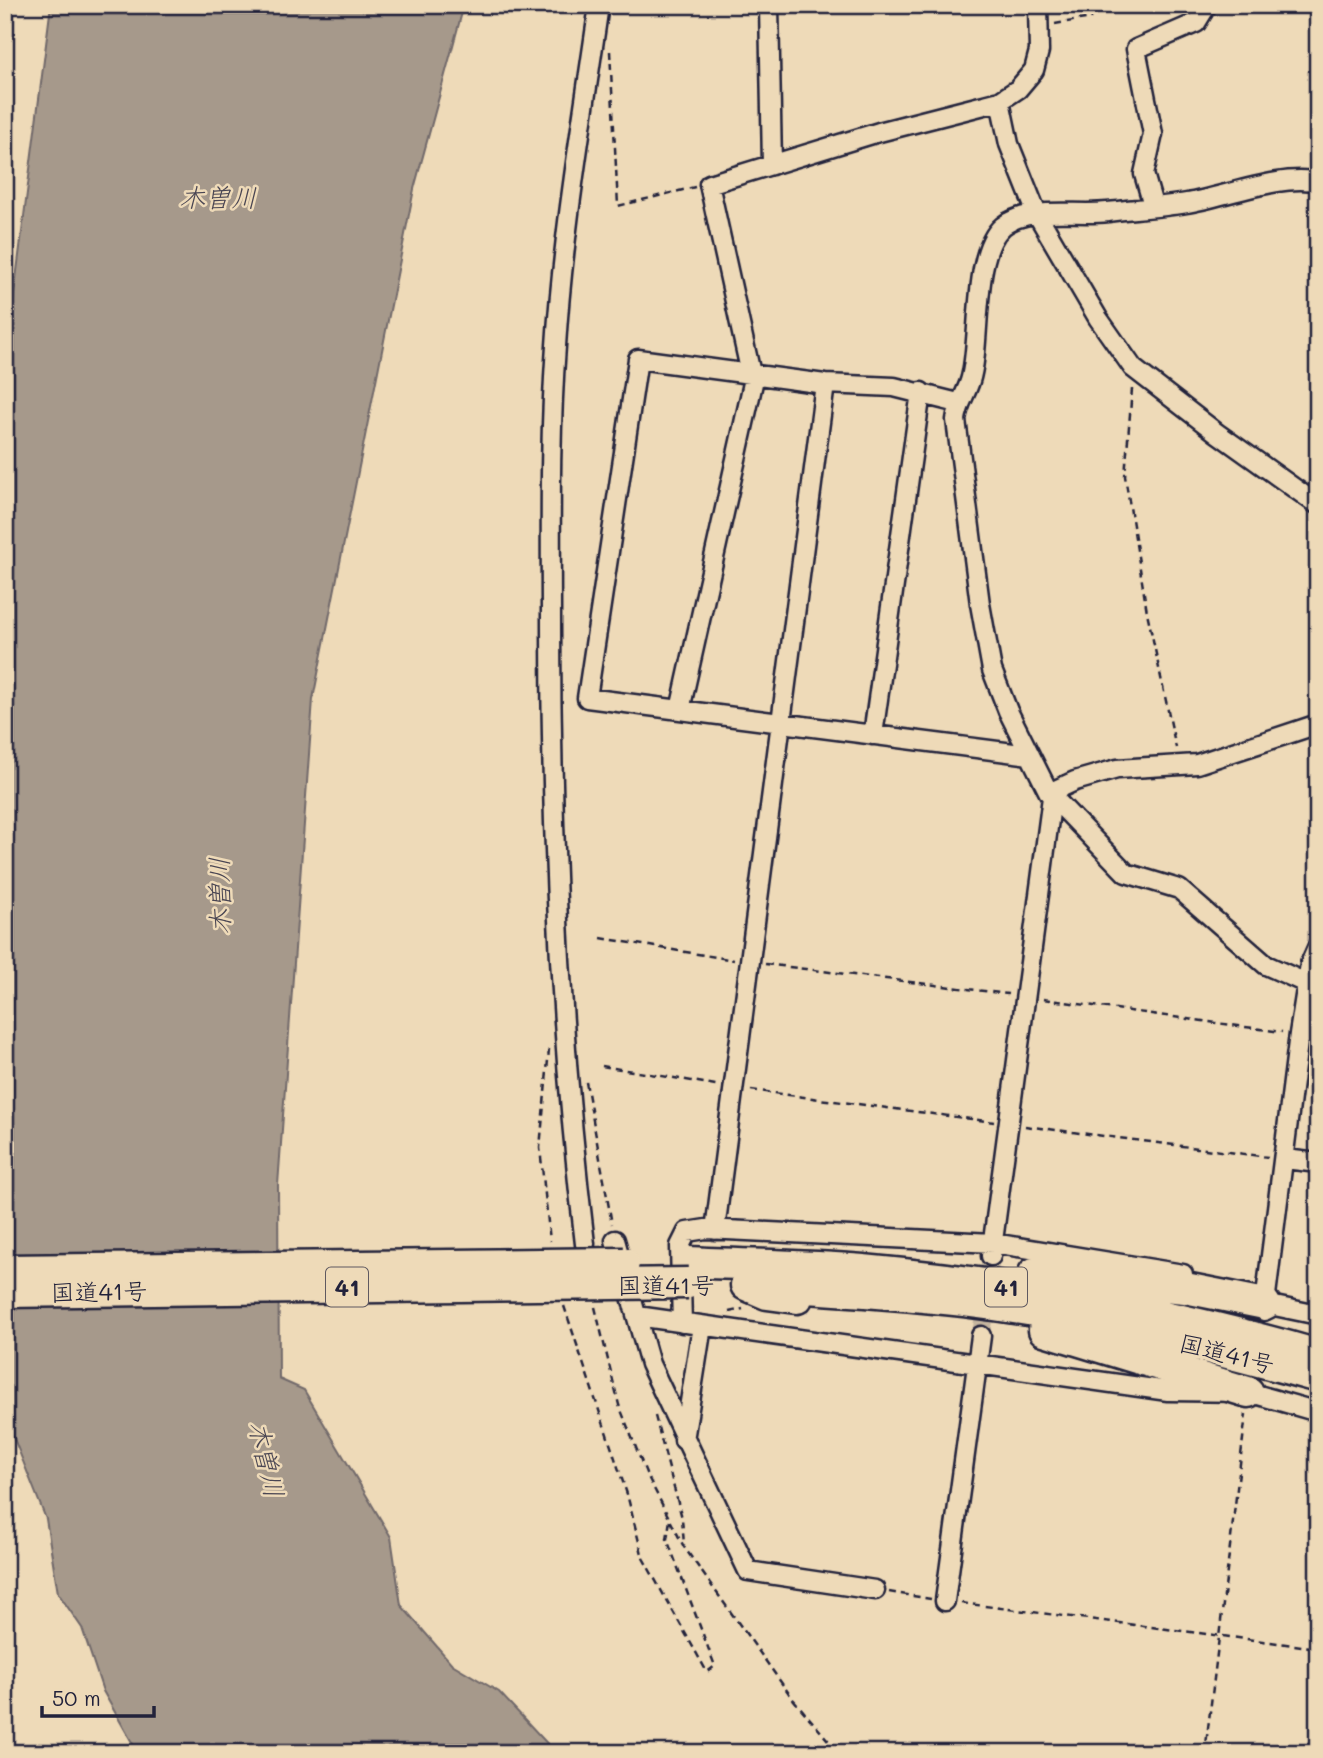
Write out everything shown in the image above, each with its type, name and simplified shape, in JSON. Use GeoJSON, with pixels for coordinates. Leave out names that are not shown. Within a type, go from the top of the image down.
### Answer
{"type":"FeatureCollection","features":[{"type":"Feature","properties":{"kind":"highway"},"geometry":{"type":"LineString","coordinates":[[860,1270],[904,1263],[977,1267],[1212,1293],[1264,1311]]}},
{"type":"Feature","properties":{"kind":"highway","name":"国道41号"},"geometry":{"type":"LineString","coordinates":[[5,1270],[688,1273],[746,1285],[952,1300],[1058,1316],[1165,1338],[1318,1377]]}},
{"type":"Feature","properties":{"kind":"highway","name":"国道41号"},"geometry":{"type":"LineString","coordinates":[[5,1292],[860,1270],[1060,1295],[1170,1317],[1318,1355]]}},
{"type":"Feature","properties":{"kind":"highway"},"geometry":{"type":"LineString","coordinates":[[746,1285],[767,1294],[1042,1329],[1248,1392]]}},
{"type":"Feature","properties":{"kind":"street"},"geometry":{"type":"LineString","coordinates":[[585,1244],[567,1090],[551,803],[551,448],[556,345],[569,213],[600,5]]}},
{"type":"Feature","properties":{"kind":"street"},"geometry":{"type":"LineString","coordinates":[[769,5],[772,165]]}},
{"type":"Feature","properties":{"kind":"street"},"geometry":{"type":"LineString","coordinates":[[680,710],[753,383],[748,372],[727,256],[709,184],[879,132],[1000,101],[1018,89],[1034,70],[1039,51],[1038,5]]}},
{"type":"Feature","properties":{"kind":"street"},"geometry":{"type":"LineString","coordinates":[[1153,205],[1144,174],[1153,134],[1136,49],[1196,23],[1207,5]]}},
{"type":"Feature","properties":{"kind":"street"},"geometry":{"type":"LineString","coordinates":[[1000,101],[1009,144],[1037,214],[1098,318],[1133,368],[1217,433],[1318,505]]}},
{"type":"Feature","properties":{"kind":"street"},"geometry":{"type":"LineString","coordinates":[[1311,993],[1266,965],[1179,889],[1126,873],[1051,795],[992,670],[980,604],[956,421],[958,403],[970,380],[982,274],[994,239],[1002,227],[1037,214],[1105,212],[1185,203],[1291,179],[1318,181]]}},
{"type":"Feature","properties":{"kind":"street"},"geometry":{"type":"LineString","coordinates":[[958,403],[921,392],[825,383],[638,359],[587,698],[1030,755]]}},
{"type":"Feature","properties":{"kind":"street"},"geometry":{"type":"LineString","coordinates":[[715,1230],[825,383]]}},
{"type":"Feature","properties":{"kind":"street"},"geometry":{"type":"LineString","coordinates":[[873,735],[921,392]]}},
{"type":"Feature","properties":{"kind":"street"},"geometry":{"type":"LineString","coordinates":[[1051,795],[1075,781],[1117,769],[1197,764],[1318,724]]}},
{"type":"Feature","properties":{"kind":"street"},"geometry":{"type":"LineString","coordinates":[[992,1250],[1051,795]]}},
{"type":"Feature","properties":{"kind":"street"},"geometry":{"type":"LineString","coordinates":[[1318,946],[1311,993],[1299,1034],[1264,1311],[1318,1315]]}},
{"type":"Feature","properties":{"kind":"street"},"geometry":{"type":"LineString","coordinates":[[1299,1034],[1318,1035]]}},
{"type":"Feature","properties":{"kind":"street"},"geometry":{"type":"LineString","coordinates":[[1285,1159],[1318,1163]]}},
{"type":"Feature","properties":{"kind":"street"},"geometry":{"type":"LineString","coordinates":[[682,1323],[680,1247],[687,1232],[715,1230],[992,1250],[1184,1275],[1212,1293]]}},
{"type":"Feature","properties":{"kind":"street"},"geometry":{"type":"LineString","coordinates":[[615,1240],[650,1364],[748,1571],[875,1590]]}},
{"type":"Feature","properties":{"kind":"street"},"geometry":{"type":"LineString","coordinates":[[637,1316],[1168,1391],[1248,1392],[1318,1412]]}},
{"type":"Feature","properties":{"kind":"street"},"geometry":{"type":"LineString","coordinates":[[684,1440],[702,1326]]}},
{"type":"Feature","properties":{"kind":"street"},"geometry":{"type":"LineString","coordinates":[[945,1601],[981,1336]]}},
{"type":"Feature","properties":{"kind":"path"},"geometry":{"type":"LineString","coordinates":[[1038,27],[1091,18],[1098,5]]}},
{"type":"Feature","properties":{"kind":"path"},"geometry":{"type":"LineString","coordinates":[[609,45],[618,206],[709,184]]}},
{"type":"Feature","properties":{"kind":"path"},"geometry":{"type":"LineString","coordinates":[[1133,368],[1125,476],[1147,612],[1179,765]]}},
{"type":"Feature","properties":{"kind":"path"},"geometry":{"type":"LineString","coordinates":[[601,938],[749,962],[1299,1034]]}},
{"type":"Feature","properties":{"kind":"path"},"geometry":{"type":"LineString","coordinates":[[549,1039],[540,1148],[551,1245]]}},
{"type":"Feature","properties":{"kind":"path"},"geometry":{"type":"LineString","coordinates":[[602,1066],[732,1087],[1285,1159]]}},
{"type":"Feature","properties":{"kind":"path"},"geometry":{"type":"LineString","coordinates":[[583,1070],[615,1240]]}},
{"type":"Feature","properties":{"kind":"path"},"geometry":{"type":"LineString","coordinates":[[562,1301],[627,1494],[643,1558],[707,1672],[715,1666],[667,1539],[670,1520]]}},
{"type":"Feature","properties":{"kind":"path"},"geometry":{"type":"LineString","coordinates":[[593,1301],[619,1405],[646,1473],[684,1547],[793,1699],[839,1753]]}},
{"type":"Feature","properties":{"kind":"path"},"geometry":{"type":"LineString","coordinates":[[1205,1753],[1221,1639],[1248,1392]]}},
{"type":"Feature","properties":{"kind":"path"},"geometry":{"type":"LineString","coordinates":[[655,1413],[682,1518],[684,1547]]}},
{"type":"Feature","properties":{"kind":"path"},"geometry":{"type":"LineString","coordinates":[[875,1590],[1221,1639],[1318,1648]]}},
{"type":"Feature","properties":{"kind":"water","name":"木曽川"},"geometry":{"type":"Polygon","coordinates":[[[51,5],[464,5],[414,189],[313,699],[278,1185],[279,1379],[304,1390],[391,1537],[401,1605],[452,1664],[499,1692],[556,1753],[138,1753],[103,1691],[82,1628],[58,1593],[46,1519],[5,1416],[5,365],[51,5]]]}},
{"type":"Feature","properties":{"kind":"tunnel"},"geometry":{"type":"LineString","coordinates":[[981,1336],[991,1256]]}}]}
